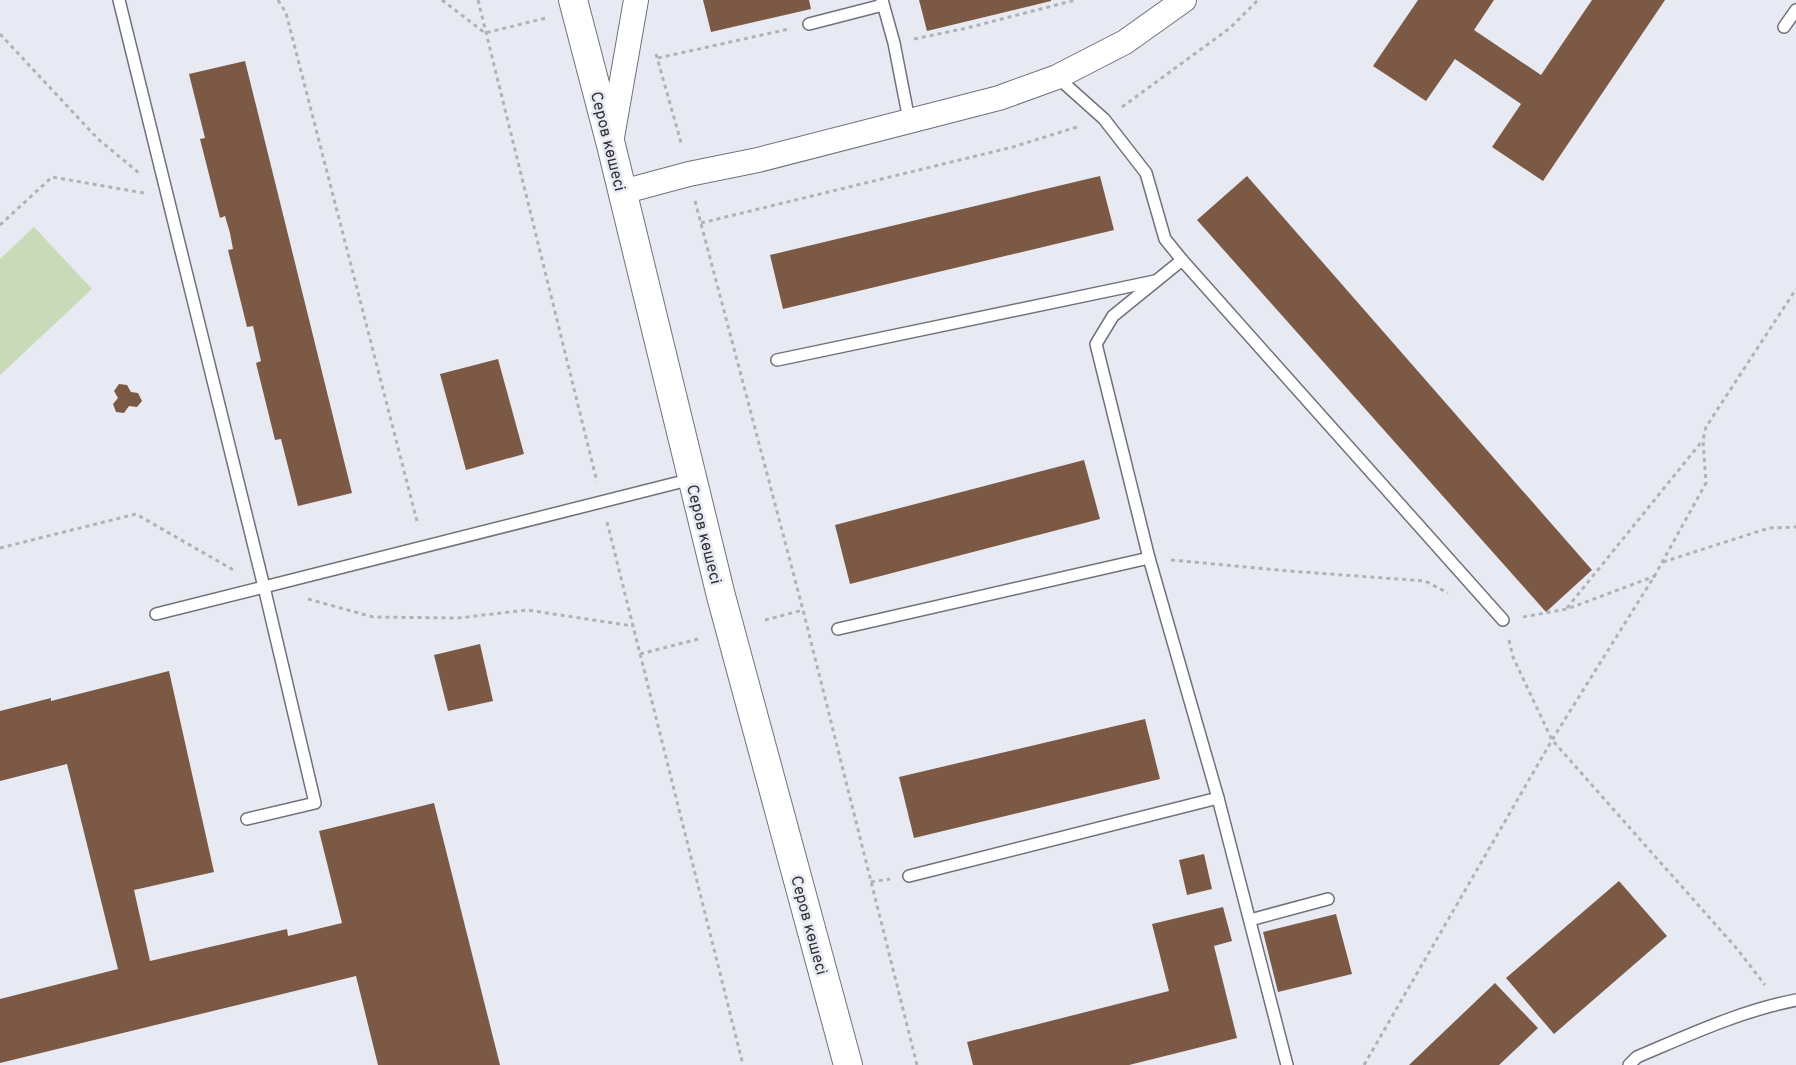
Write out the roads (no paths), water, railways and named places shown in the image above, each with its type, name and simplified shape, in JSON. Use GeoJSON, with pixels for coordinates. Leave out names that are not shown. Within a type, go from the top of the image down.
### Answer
{"type":"FeatureCollection","features":[{"type":"Feature","properties":{"kind":"street","name":"Серов көшесі"},"geometry":{"type":"LineString","coordinates":[[573,0],[741,671],[848,1065]]}},
{"type":"Feature","properties":{"kind":"street"},"geometry":{"type":"LineString","coordinates":[[610,145],[636,0]]}},
{"type":"Feature","properties":{"kind":"street"},"geometry":{"type":"LineString","coordinates":[[622,192],[689,174],[758,160],[999,98],[1058,77],[1125,42],[1184,0]]}},
{"type":"Feature","properties":{"kind":"lane"},"geometry":{"type":"LineString","coordinates":[[120,0],[264,587],[315,804],[247,819]]}},
{"type":"Feature","properties":{"kind":"lane"},"geometry":{"type":"LineString","coordinates":[[809,24],[882,2],[894,43],[909,120]]}},
{"type":"Feature","properties":{"kind":"lane"},"geometry":{"type":"LineString","coordinates":[[1784,28],[1796,10]]}},
{"type":"Feature","properties":{"kind":"lane"},"geometry":{"type":"LineString","coordinates":[[1058,77],[1104,119],[1146,173],[1165,239],[1182,260],[1504,620]]}},
{"type":"Feature","properties":{"kind":"lane"},"geometry":{"type":"LineString","coordinates":[[1182,260],[1113,316],[1096,344],[1149,558],[1218,798],[1287,1065]]}},
{"type":"Feature","properties":{"kind":"lane"},"geometry":{"type":"LineString","coordinates":[[777,360],[1155,280]]}},
{"type":"Feature","properties":{"kind":"lane"},"geometry":{"type":"LineString","coordinates":[[156,614],[692,479]]}},
{"type":"Feature","properties":{"kind":"lane"},"geometry":{"type":"LineString","coordinates":[[838,629],[1149,558]]}},
{"type":"Feature","properties":{"kind":"lane"},"geometry":{"type":"LineString","coordinates":[[909,876],[1218,798]]}},
{"type":"Feature","properties":{"kind":"lane"},"geometry":{"type":"LineString","coordinates":[[1250,920],[1328,899]]}},
{"type":"Feature","properties":{"kind":"lane"},"geometry":{"type":"LineString","coordinates":[[1629,1065],[1637,1057],[1718,1023],[1796,1000]]}}]}
